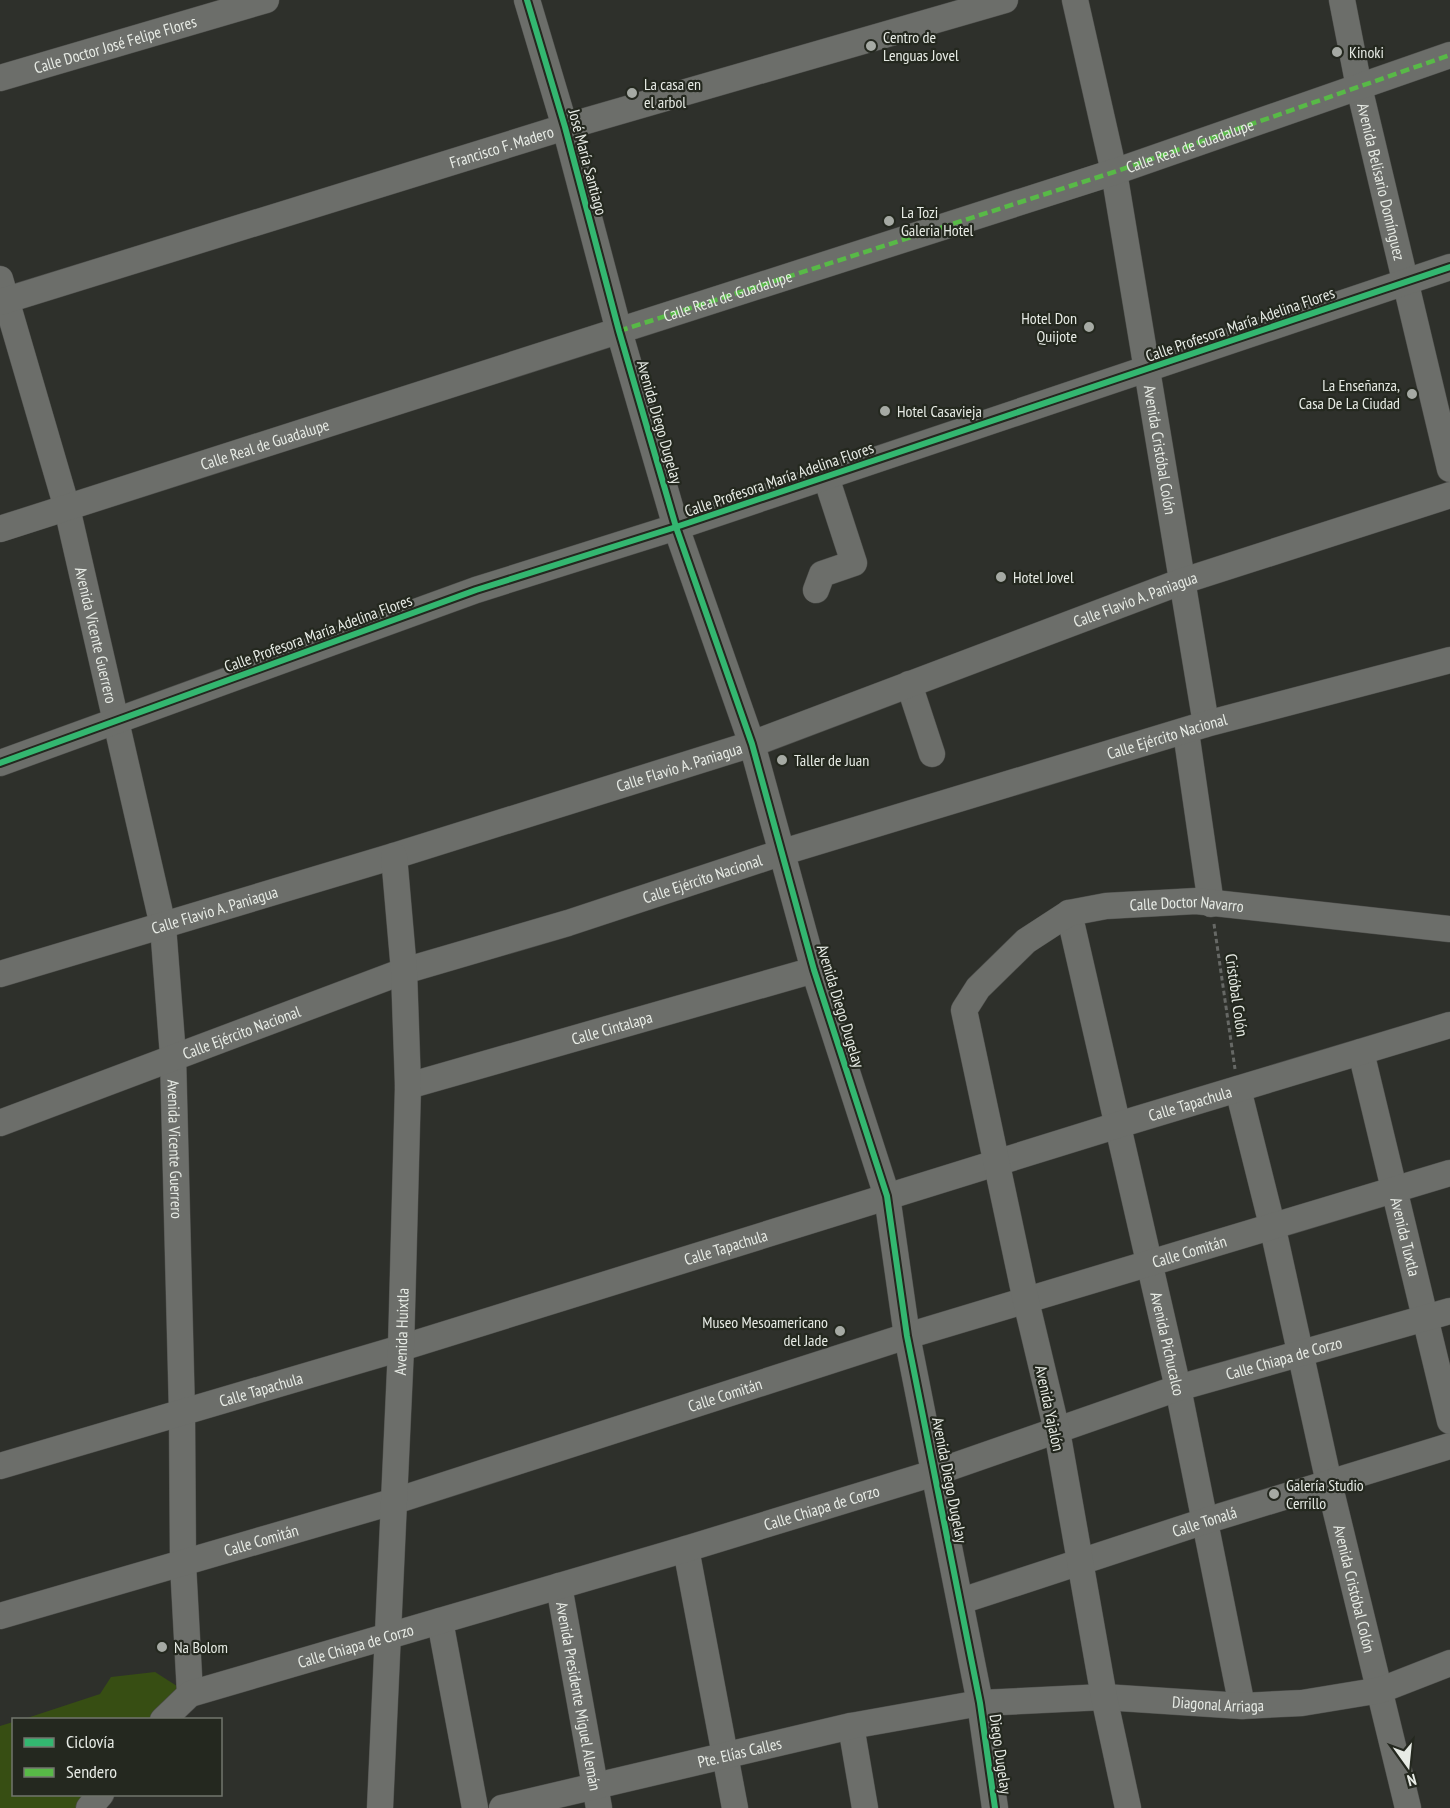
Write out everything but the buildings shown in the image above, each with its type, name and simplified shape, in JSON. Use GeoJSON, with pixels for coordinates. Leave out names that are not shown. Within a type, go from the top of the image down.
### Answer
{"type":"FeatureCollection","features":[{"type":"Feature","properties":{"kind":"street","name":"Calle Doctor José Felipe Flores"},"geometry":{"type":"LineString","coordinates":[[0,78],[266,0]]}},
{"type":"Feature","properties":{"kind":"street","name":"José María Santiago"},"geometry":{"type":"LineString","coordinates":[[527,0],[565,127],[619,331]]}},
{"type":"Feature","properties":{"kind":"street","name":"Francisco F. Madero"},"geometry":{"type":"LineString","coordinates":[[2,294],[565,127],[1005,0]]}},
{"type":"Feature","properties":{"kind":"street","name":"Avenida Cristóbal Colón"},"geometry":{"type":"LineString","coordinates":[[1075,0],[1114,172],[1183,581],[1211,904]]}},
{"type":"Feature","properties":{"kind":"street","name":"Avenida Belisario Domínguez"},"geometry":{"type":"LineString","coordinates":[[1342,0],[1359,87],[1450,469]]}},
{"type":"Feature","properties":{"kind":"street","name":"Calle Real de Guadalupe"},"geometry":{"type":"LineString","coordinates":[[0,529],[1114,172],[1450,55]]}},
{"type":"Feature","properties":{"kind":"street","name":"Calle Profesora María Adelina Flores"},"geometry":{"type":"LineString","coordinates":[[0,763],[476,590],[676,527],[1450,267]]}},
{"type":"Feature","properties":{"kind":"street","name":"Avenida Vicente Guerrero"},"geometry":{"type":"LineString","coordinates":[[2,294],[68,508],[163,926],[173,1056],[182,1413],[183,1564],[190,1694]]}},
{"type":"Feature","properties":{"kind":"street","name":"Avenida Diego Dugelay"},"geometry":{"type":"LineString","coordinates":[[619,331],[676,527],[752,744],[780,853],[814,970],[887,1196],[907,1336],[980,1703]]}},
{"type":"Feature","properties":{"kind":"street"},"geometry":{"type":"LineString","coordinates":[[816,590],[822,574],[854,563],[826,477]]}},
{"type":"Feature","properties":{"kind":"street","name":"Calle Flavio A. Paniagua"},"geometry":{"type":"LineString","coordinates":[[0,974],[394,856],[752,744],[1183,581],[1450,495]]}},
{"type":"Feature","properties":{"kind":"street","name":"Calle Ejército Nacional"},"geometry":{"type":"LineString","coordinates":[[0,1123],[404,971],[568,923],[780,853],[1196,728],[1450,660]]}},
{"type":"Feature","properties":{"kind":"street"},"geometry":{"type":"LineString","coordinates":[[909,684],[932,754]]}},
{"type":"Feature","properties":{"kind":"street","name":"Avenida Huixtla"},"geometry":{"type":"LineString","coordinates":[[380,1808],[400,1348],[408,1086],[404,971],[394,856]]}},
{"type":"Feature","properties":{"kind":"street","name":"Calle Doctor Navarro"},"geometry":{"type":"LineString","coordinates":[[964,1010],[978,988],[1026,940],[1069,914],[1156,902],[1196,901],[1450,929]]}},
{"type":"Feature","properties":{"kind":"street","name":"Avenida Pichucalco"},"geometry":{"type":"LineString","coordinates":[[1069,914],[1178,1388],[1242,1706]]}},
{"type":"Feature","properties":{"kind":"street","name":"Calle Cintalapa"},"geometry":{"type":"LineString","coordinates":[[408,1086],[814,970]]}},
{"type":"Feature","properties":{"kind":"street","name":"Avenida Yajalón"},"geometry":{"type":"LineString","coordinates":[[964,1010],[1026,1300],[1057,1431],[1104,1697],[1128,1808]]}},
{"type":"Feature","properties":{"kind":"street","name":"Calle Tapachula"},"geometry":{"type":"LineString","coordinates":[[0,1466],[400,1348],[996,1162],[1450,1025]]}},
{"type":"Feature","properties":{"kind":"street","name":"Avenida Tuxtla"},"geometry":{"type":"LineString","coordinates":[[1361,1052],[1394,1191],[1439,1316],[1450,1421]]}},
{"type":"Feature","properties":{"kind":"street","name":"Avenida Cristóbal Colón"},"geometry":{"type":"LineString","coordinates":[[1238,1089],[1273,1228],[1329,1483],[1408,1808]]}},
{"type":"Feature","properties":{"kind":"street","name":"Calle Comitán"},"geometry":{"type":"LineString","coordinates":[[0,1616],[392,1502],[907,1336],[1450,1173]]}},
{"type":"Feature","properties":{"kind":"street","name":"Calle Chiapa de Corzo"},"geometry":{"type":"LineString","coordinates":[[190,1694],[559,1587],[934,1473],[1178,1388],[1300,1352],[1439,1316]]}},
{"type":"Feature","properties":{"kind":"street","name":"Calle Tonalá"},"geometry":{"type":"LineString","coordinates":[[961,1601],[1205,1521],[1450,1446]]}},
{"type":"Feature","properties":{"kind":"street"},"geometry":{"type":"LineString","coordinates":[[686,1548],[735,1808]]}},
{"type":"Feature","properties":{"kind":"street","name":"Avenida Presidente Miguel Alemán"},"geometry":{"type":"LineString","coordinates":[[559,1587],[597,1797]]}},
{"type":"Feature","properties":{"kind":"street"},"geometry":{"type":"LineString","coordinates":[[440,1621],[475,1808]]}},
{"type":"Feature","properties":{"kind":"street","name":"Diagonal Arriaga"},"geometry":{"type":"LineString","coordinates":[[980,1703],[1104,1697],[1242,1706],[1302,1703],[1381,1690],[1450,1663]]}},
{"type":"Feature","properties":{"kind":"street"},"geometry":{"type":"LineString","coordinates":[[164,1718],[190,1694]]}},
{"type":"Feature","properties":{"kind":"street","name":"Pte. Elías Calles"},"geometry":{"type":"LineString","coordinates":[[502,1808],[597,1797],[726,1757],[851,1726],[980,1703]]}},
{"type":"Feature","properties":{"kind":"street","name":"Diego Dugelay"},"geometry":{"type":"LineString","coordinates":[[980,1703],[995,1808]]}},
{"type":"Feature","properties":{"kind":"street"},"geometry":{"type":"LineString","coordinates":[[851,1726],[865,1808]]}},
{"type":"Feature","properties":{"kind":"street"},"geometry":{"type":"LineString","coordinates":[[89,1808],[99,1796]]}},
{"type":"Feature","properties":{"kind":"green space"},"geometry":{"type":"Polygon","coordinates":[[[155,1672],[180,1688],[155,1718],[27,1718],[100,1694],[111,1677],[155,1672]]]}},
{"type":"Feature","properties":{"kind":"green space"},"geometry":{"type":"Polygon","coordinates":[[[12,1722],[12,1796],[90,1796],[77,1808],[0,1808],[0,1726],[12,1722]]]}},
{"type":"Feature","properties":{"kind":"marked path"},"geometry":{"type":"LineString","coordinates":[[619,331],[1114,172],[1450,55]]}},
{"type":"Feature","properties":{"kind":"cycle path"},"geometry":{"type":"LineString","coordinates":[[527,0],[565,127],[619,331],[676,527],[752,744],[814,970],[887,1196],[907,1336],[980,1703],[995,1808]]}},
{"type":"Feature","properties":{"kind":"cycle path"},"geometry":{"type":"LineString","coordinates":[[0,763],[476,590],[676,527],[1450,267]]}},
{"type":"Feature","properties":{"kind":"place","name":"Centro de Lenguas Jovel"},"geometry":{"type":"Point","coordinates":[871,46]}},
{"type":"Feature","properties":{"kind":"place","name":"Kinoki"},"geometry":{"type":"Point","coordinates":[1337,52]}},
{"type":"Feature","properties":{"kind":"place","name":"La casa en el arbol"},"geometry":{"type":"Point","coordinates":[632,93]}},
{"type":"Feature","properties":{"kind":"place","name":"La Tozi Galeria Hotel"},"geometry":{"type":"Point","coordinates":[889,221]}},
{"type":"Feature","properties":{"kind":"place","name":"Hotel Don Quijote"},"geometry":{"type":"Point","coordinates":[1089,327]}},
{"type":"Feature","properties":{"kind":"place","name":"La Enseñanza, Casa De La Ciudad"},"geometry":{"type":"Point","coordinates":[1412,394]}},
{"type":"Feature","properties":{"kind":"place","name":"Hotel Casavieja"},"geometry":{"type":"Point","coordinates":[885,411]}},
{"type":"Feature","properties":{"kind":"place","name":"Hotel Jovel"},"geometry":{"type":"Point","coordinates":[1001,577]}},
{"type":"Feature","properties":{"kind":"place","name":"Taller de Juan"},"geometry":{"type":"Point","coordinates":[782,760]}},
{"type":"Feature","properties":{"kind":"place","name":"Museo Mesoamericano del Jade"},"geometry":{"type":"Point","coordinates":[840,1331]}},
{"type":"Feature","properties":{"kind":"place","name":"Galería Studio Cerrillo"},"geometry":{"type":"Point","coordinates":[1274,1494]}},
{"type":"Feature","properties":{"kind":"place","name":"Na Bolom"},"geometry":{"type":"Point","coordinates":[162,1647]}}]}
